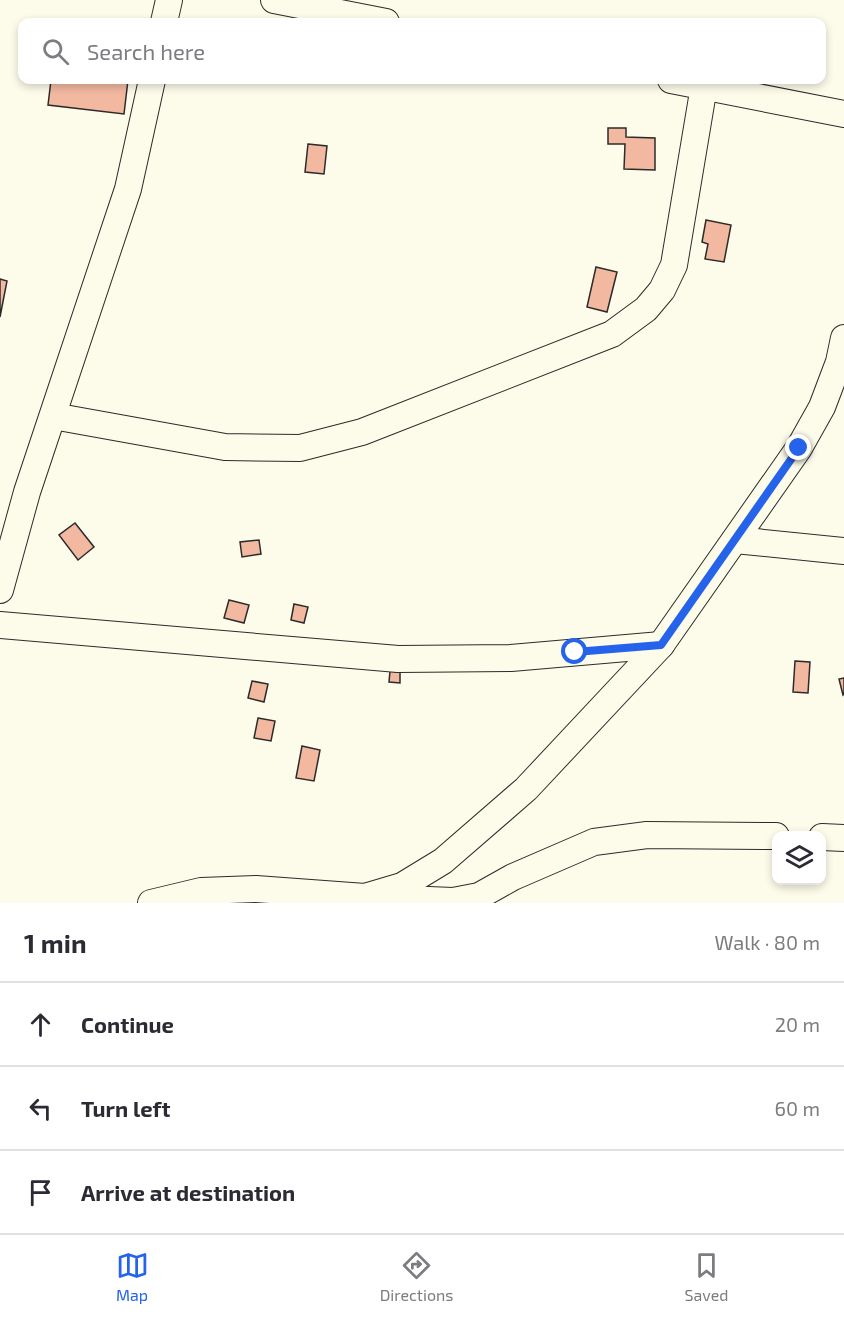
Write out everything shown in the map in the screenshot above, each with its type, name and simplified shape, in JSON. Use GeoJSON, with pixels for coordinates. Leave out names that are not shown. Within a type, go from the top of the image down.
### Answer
{"type":"FeatureCollection","features":[{"type":"Feature","properties":{"kind":"street"},"geometry":{"type":"LineString","coordinates":[[165,18],[169,0]]}},
{"type":"Feature","properties":{"kind":"street"},"geometry":{"type":"LineString","coordinates":[[274,0],[366,18]]}},
{"type":"Feature","properties":{"kind":"street"},"geometry":{"type":"LineString","coordinates":[[0,590],[27,492],[128,189],[151,84]]}},
{"type":"Feature","properties":{"kind":"street"},"geometry":{"type":"LineString","coordinates":[[693,84],[844,114]]}},
{"type":"Feature","properties":{"kind":"street"},"geometry":{"type":"LineString","coordinates":[[53,416],[225,447],[300,448],[362,432],[612,334],[646,309],[662,290],[674,265],[704,86]]}},
{"type":"Feature","properties":{"kind":"street"},"geometry":{"type":"LineString","coordinates":[[365,897],[402,886],[443,861],[526,789],[661,645],[799,448],[822,407],[839,362],[844,338]]}},
{"type":"Feature","properties":{"kind":"street"},"geometry":{"type":"LineString","coordinates":[[735,540],[844,551]]}},
{"type":"Feature","properties":{"kind":"street"},"geometry":{"type":"LineString","coordinates":[[0,625],[398,659],[511,658],[661,645]]}},
{"type":"Feature","properties":{"kind":"street"},"geometry":{"type":"LineString","coordinates":[[151,903],[201,891],[256,889],[453,902],[479,896],[513,877],[594,842],[647,835],[772,836]]}},
{"type":"Feature","properties":{"kind":"street"},"geometry":{"type":"LineString","coordinates":[[826,837],[844,838]]}},
{"type":"Feature","properties":{"kind":"building"},"geometry":{"type":"Polygon","coordinates":[[[51,84],[128,84],[124,114],[48,105],[51,84]]]}},
{"type":"Feature","properties":{"kind":"building"},"geometry":{"type":"Polygon","coordinates":[[[608,128],[626,128],[626,137],[655,138],[655,170],[624,169],[625,144],[608,144],[608,128]]]}},
{"type":"Feature","properties":{"kind":"building"},"geometry":{"type":"Polygon","coordinates":[[[308,144],[327,146],[324,174],[305,172],[308,144]]]}},
{"type":"Feature","properties":{"kind":"building"},"geometry":{"type":"Polygon","coordinates":[[[706,220],[731,225],[724,262],[705,259],[708,244],[702,242],[706,220]]]}},
{"type":"Feature","properties":{"kind":"building"},"geometry":{"type":"Polygon","coordinates":[[[596,267],[617,272],[607,312],[587,307],[596,267]]]}},
{"type":"Feature","properties":{"kind":"building"},"geometry":{"type":"Polygon","coordinates":[[[0,279],[7,281],[0,317],[0,279]]]}},
{"type":"Feature","properties":{"kind":"building"},"geometry":{"type":"Polygon","coordinates":[[[75,523],[94,547],[78,560],[59,535],[75,523]]]}},
{"type":"Feature","properties":{"kind":"building"},"geometry":{"type":"Polygon","coordinates":[[[259,540],[261,554],[242,557],[240,542],[259,540]]]}},
{"type":"Feature","properties":{"kind":"building"},"geometry":{"type":"Polygon","coordinates":[[[229,600],[249,605],[244,623],[224,618],[229,600]]]}},
{"type":"Feature","properties":{"kind":"building"},"geometry":{"type":"Polygon","coordinates":[[[294,604],[308,607],[304,623],[291,620],[294,604]]]}},
{"type":"Feature","properties":{"kind":"building"},"geometry":{"type":"Polygon","coordinates":[[[795,661],[810,662],[808,693],[793,692],[795,661]]]}},
{"type":"Feature","properties":{"kind":"building"},"geometry":{"type":"Polygon","coordinates":[[[390,671],[400,672],[400,683],[389,682],[390,671]]]}},
{"type":"Feature","properties":{"kind":"building"},"geometry":{"type":"Polygon","coordinates":[[[844,678],[844,694],[843,695],[839,679],[844,678]]]}},
{"type":"Feature","properties":{"kind":"building"},"geometry":{"type":"Polygon","coordinates":[[[252,681],[268,684],[264,702],[248,698],[252,681]]]}},
{"type":"Feature","properties":{"kind":"building"},"geometry":{"type":"Polygon","coordinates":[[[258,718],[275,721],[271,741],[254,738],[258,718]]]}},
{"type":"Feature","properties":{"kind":"building"},"geometry":{"type":"Polygon","coordinates":[[[302,746],[320,750],[314,781],[296,778],[302,746]]]}},
{"type":"Feature","properties":{"kind":"route"},"geometry":{"type":"LineString","coordinates":[[575,652],[661,645],[799,448]]}}]}
